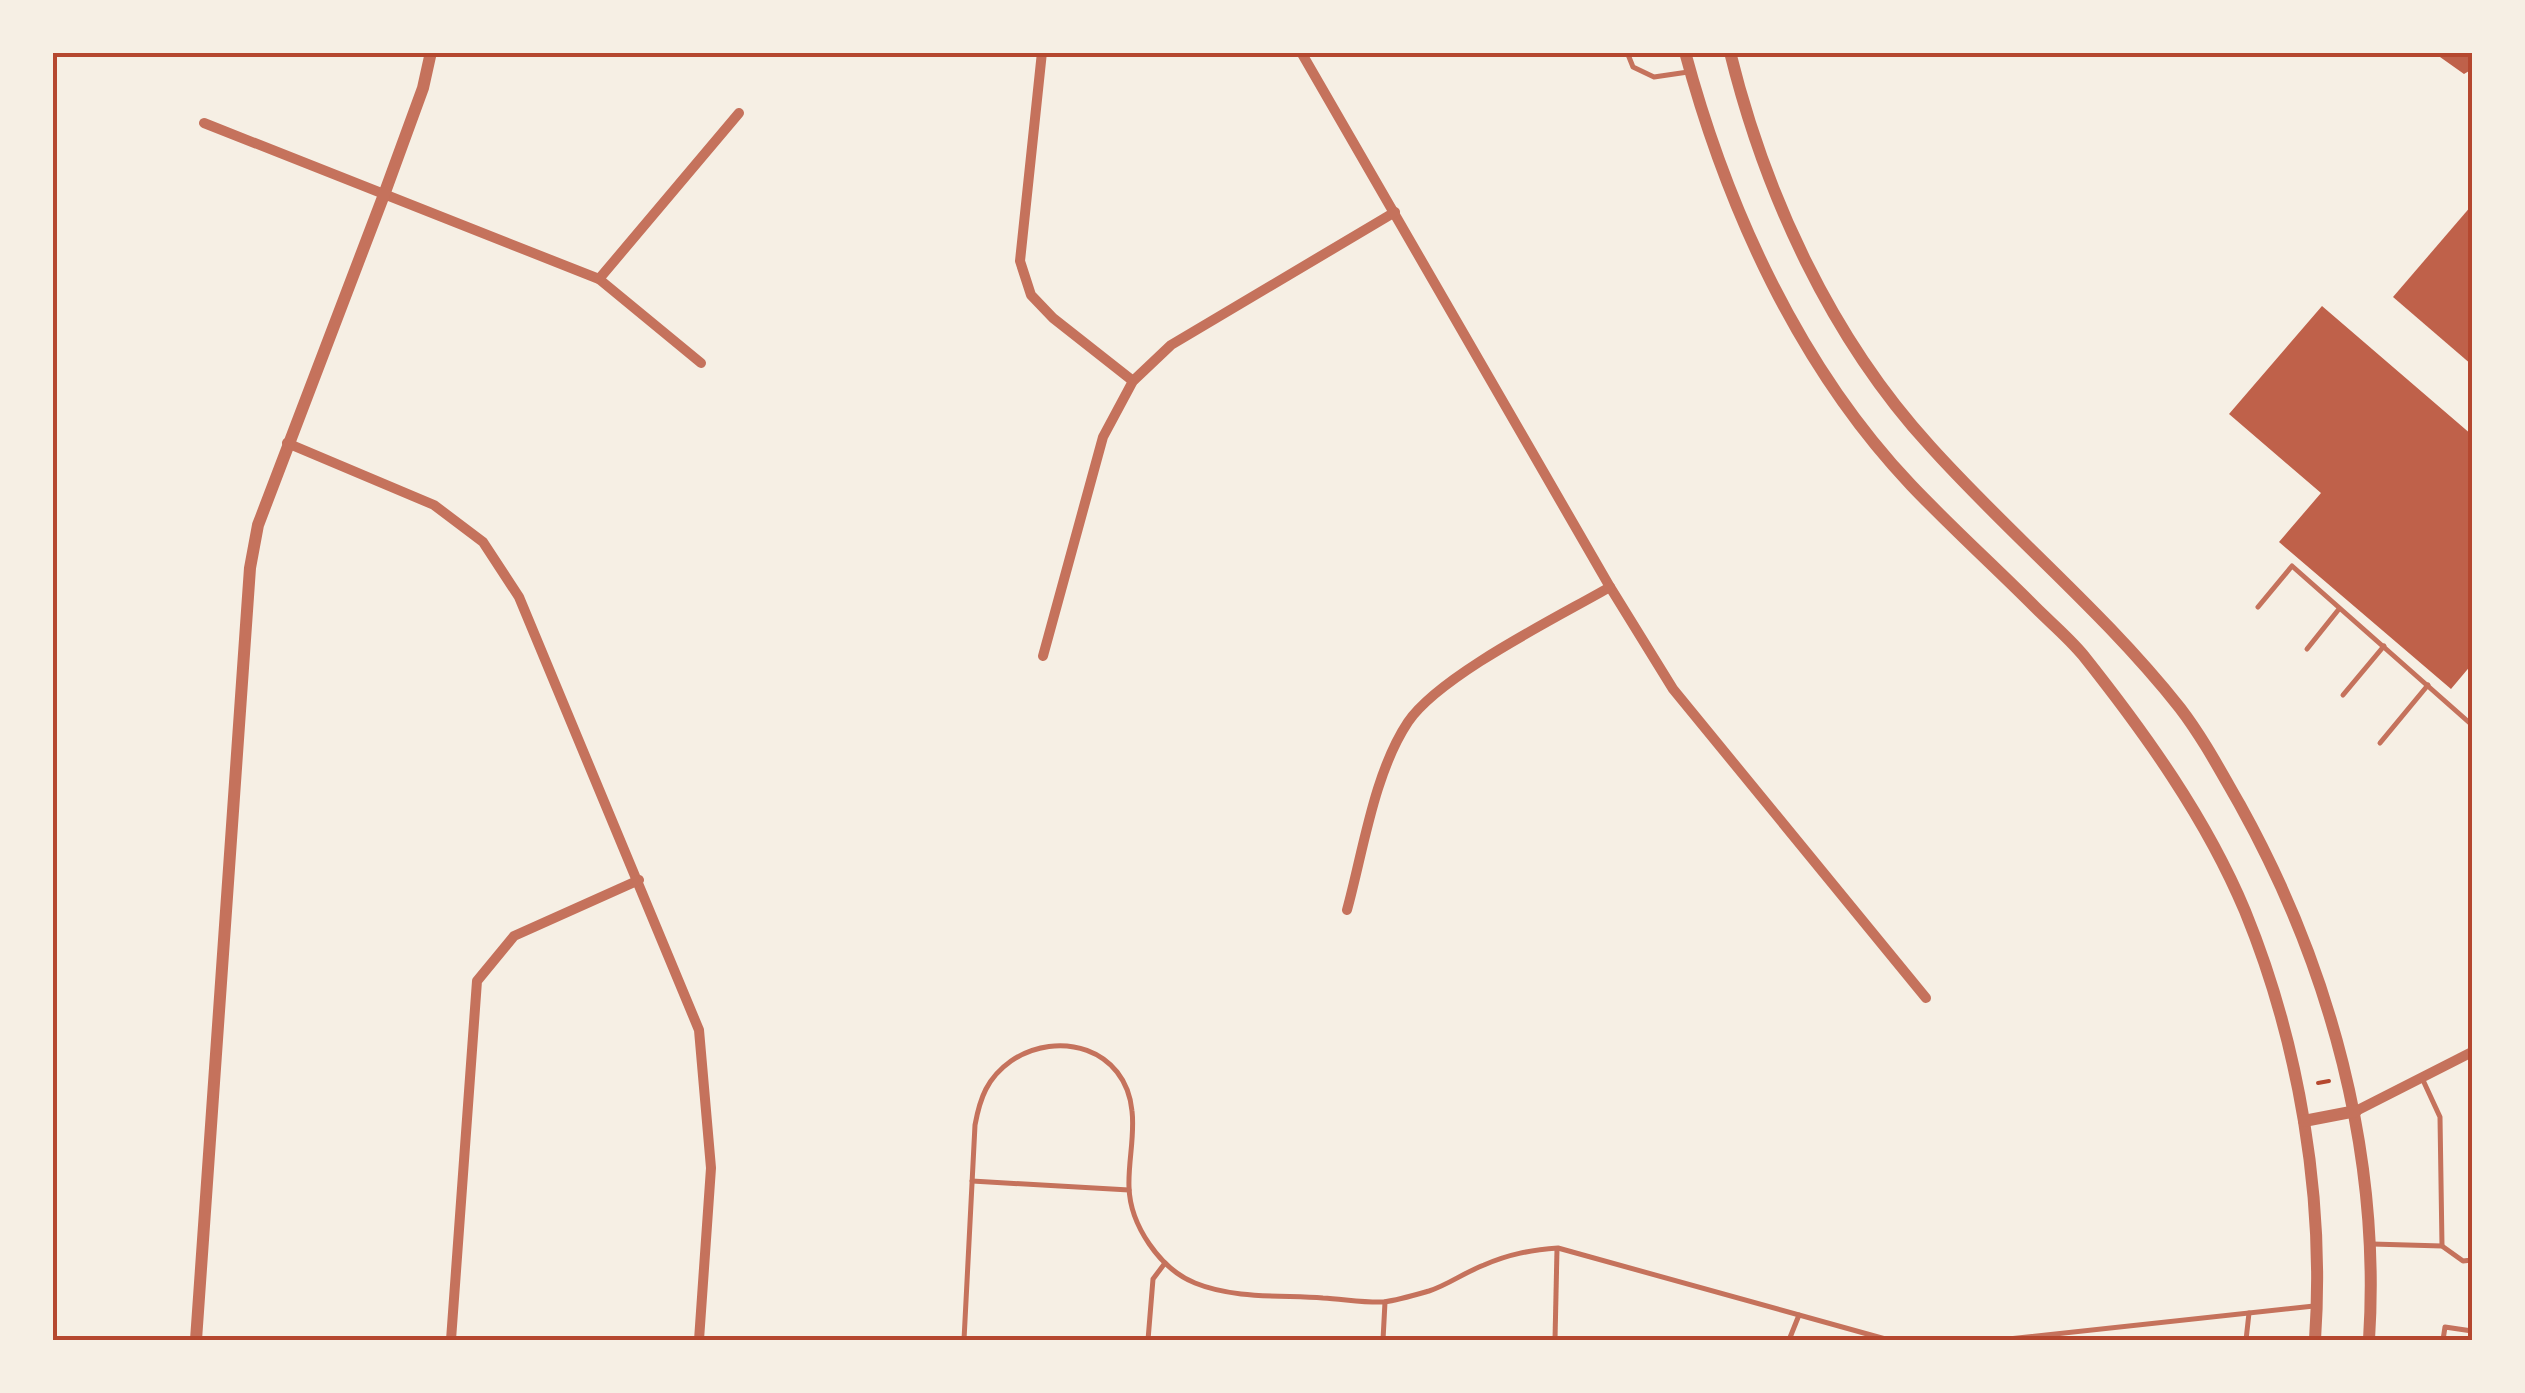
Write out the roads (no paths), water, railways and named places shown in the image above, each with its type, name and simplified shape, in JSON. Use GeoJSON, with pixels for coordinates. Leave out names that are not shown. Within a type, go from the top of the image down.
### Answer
{"type":"FeatureCollection","features":[{"type":"Feature","properties":{"kind":"street"},"geometry":{"type":"LineString","coordinates":[[196,1340],[250,568],[258,525],[386,192],[423,88],[431,52]]}},
{"type":"Feature","properties":{"kind":"street"},"geometry":{"type":"LineString","coordinates":[[1042,52],[1020,261],[1031,295],[1053,318],[1133,380]]}},
{"type":"Feature","properties":{"kind":"street"},"geometry":{"type":"LineString","coordinates":[[1301,52],[1673,688],[1926,998]]}},
{"type":"Feature","properties":{"kind":"street"},"geometry":{"type":"LineString","coordinates":[[1685,52],[1700,108],[1761,260],[1823,371],[1909,483],[2079,651],[2175,781],[2244,908],[2272,986],[2304,1122],[2318,1305],[2315,1340]]}},
{"type":"Feature","properties":{"kind":"street"},"geometry":{"type":"LineString","coordinates":[[1730,52],[1746,116],[1802,252],[1878,383],[1929,446],[2133,651],[2183,712],[2274,866],[2302,933],[2356,1112],[2369,1244],[2369,1340]]}},
{"type":"Feature","properties":{"kind":"street"},"geometry":{"type":"LineString","coordinates":[[599,278],[739,112]]}},
{"type":"Feature","properties":{"kind":"street"},"geometry":{"type":"LineString","coordinates":[[204,123],[599,278],[701,363]]}},
{"type":"Feature","properties":{"kind":"street"},"geometry":{"type":"LineString","coordinates":[[1043,656],[1103,437],[1133,380],[1171,345],[1396,212]]}},
{"type":"Feature","properties":{"kind":"street"},"geometry":{"type":"LineString","coordinates":[[287,443],[434,505],[483,542],[519,597],[699,1030],[712,1168],[700,1340]]}},
{"type":"Feature","properties":{"kind":"street"},"geometry":{"type":"LineString","coordinates":[[1347,910],[1386,768],[1410,719],[1462,674],[1610,586]]}},
{"type":"Feature","properties":{"kind":"street"},"geometry":{"type":"LineString","coordinates":[[451,1340],[477,981],[514,936],[639,880]]}},
{"type":"Feature","properties":{"kind":"street"},"geometry":{"type":"LineString","coordinates":[[2304,1122],[2356,1112],[2472,1052]]}},
{"type":"Feature","properties":{"kind":"lane"},"geometry":{"type":"LineString","coordinates":[[1627,52],[1632,67],[1654,76],[1690,72]]}},
{"type":"Feature","properties":{"kind":"lane"},"geometry":{"type":"LineString","coordinates":[[2258,607],[2292,566],[2472,725]]}},
{"type":"Feature","properties":{"kind":"lane"},"geometry":{"type":"LineString","coordinates":[[2307,649],[2340,608]]}},
{"type":"Feature","properties":{"kind":"lane"},"geometry":{"type":"LineString","coordinates":[[2343,695],[2384,646]]}},
{"type":"Feature","properties":{"kind":"lane"},"geometry":{"type":"LineString","coordinates":[[2380,743],[2428,685]]}},
{"type":"Feature","properties":{"kind":"lane"},"geometry":{"type":"LineString","coordinates":[[964,1340],[975,1125],[980,1098],[991,1079],[1019,1056],[1038,1047],[1059,1044],[1079,1046],[1094,1054],[1122,1078],[1132,1110],[1129,1190],[1134,1212],[1164,1263],[1192,1282],[1219,1291],[1385,1302],[1433,1289],[1522,1250],[1558,1248],[1889,1340]]}},
{"type":"Feature","properties":{"kind":"lane"},"geometry":{"type":"LineString","coordinates":[[2422,1078],[2440,1117],[2442,1246]]}},
{"type":"Feature","properties":{"kind":"lane"},"geometry":{"type":"LineString","coordinates":[[972,1181],[1129,1190]]}},
{"type":"Feature","properties":{"kind":"lane"},"geometry":{"type":"LineString","coordinates":[[2369,1244],[2442,1246],[2463,1261],[2472,1260]]}},
{"type":"Feature","properties":{"kind":"lane"},"geometry":{"type":"LineString","coordinates":[[1555,1340],[1558,1248]]}},
{"type":"Feature","properties":{"kind":"lane"},"geometry":{"type":"LineString","coordinates":[[1148,1340],[1153,1279],[1164,1263]]}},
{"type":"Feature","properties":{"kind":"lane"},"geometry":{"type":"LineString","coordinates":[[1383,1340],[1385,1302]]}},
{"type":"Feature","properties":{"kind":"lane"},"geometry":{"type":"LineString","coordinates":[[1999,1340],[2318,1305]]}},
{"type":"Feature","properties":{"kind":"lane"},"geometry":{"type":"LineString","coordinates":[[2246,1340],[2250,1313]]}},
{"type":"Feature","properties":{"kind":"lane"},"geometry":{"type":"LineString","coordinates":[[1790,1340],[1799,1315]]}},
{"type":"Feature","properties":{"kind":"lane"},"geometry":{"type":"LineString","coordinates":[[2443,1340],[2445,1327],[2472,1331]]}}]}
